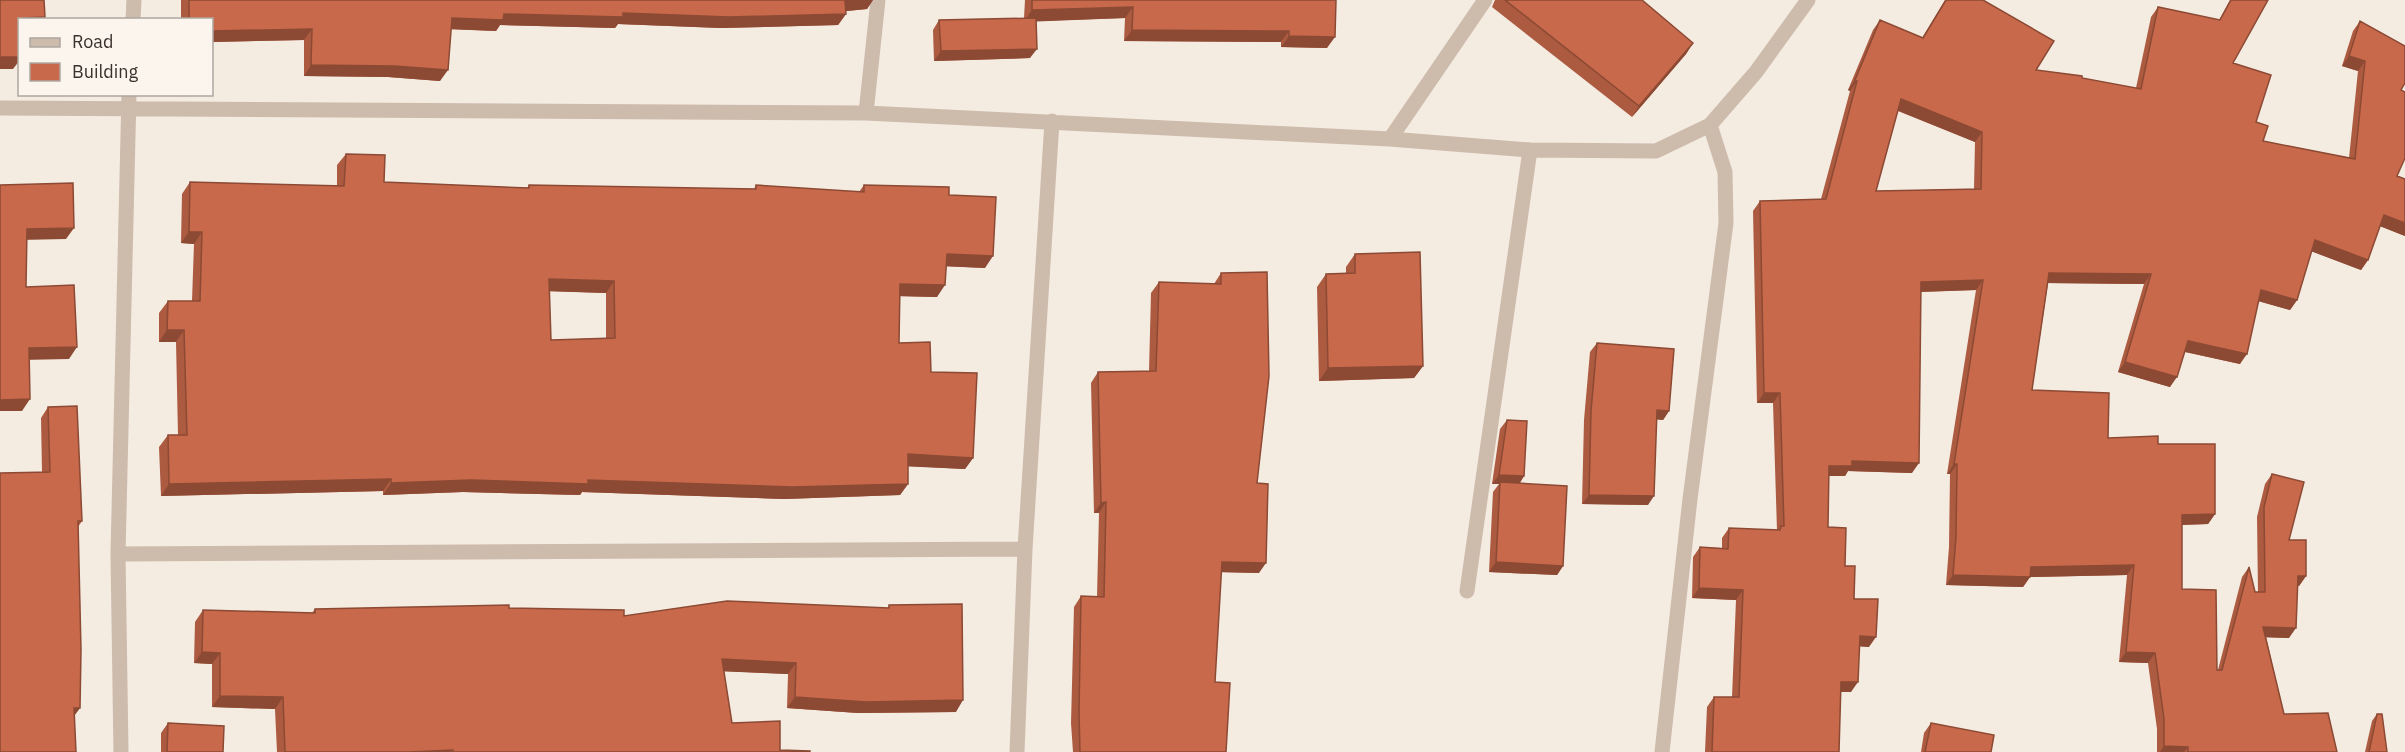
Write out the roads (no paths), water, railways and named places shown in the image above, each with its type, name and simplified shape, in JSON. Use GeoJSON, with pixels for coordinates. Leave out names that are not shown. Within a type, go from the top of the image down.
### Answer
{"type":"FeatureCollection","features":[{"type":"Feature","properties":{"kind":"street"},"geometry":{"type":"LineString","coordinates":[[133,18],[134,0]]}},
{"type":"Feature","properties":{"kind":"street"},"geometry":{"type":"LineString","coordinates":[[866,113],[878,0]]}},
{"type":"Feature","properties":{"kind":"street"},"geometry":{"type":"LineString","coordinates":[[1390,139],[1485,0]]}},
{"type":"Feature","properties":{"kind":"street"},"geometry":{"type":"LineString","coordinates":[[0,108],[129,101],[866,113],[1390,139],[1530,150],[1656,151],[1710,125],[1756,72],[1808,0]]}},
{"type":"Feature","properties":{"kind":"street"},"geometry":{"type":"LineString","coordinates":[[121,752],[118,554],[129,101]]}},
{"type":"Feature","properties":{"kind":"street"},"geometry":{"type":"LineString","coordinates":[[1017,752],[1025,549],[1052,121]]}},
{"type":"Feature","properties":{"kind":"street"},"geometry":{"type":"LineString","coordinates":[[1662,752],[1690,499],[1726,223],[1725,172],[1710,125]]}},
{"type":"Feature","properties":{"kind":"street"},"geometry":{"type":"LineString","coordinates":[[1467,591],[1530,150]]}},
{"type":"Feature","properties":{"kind":"street"},"geometry":{"type":"LineString","coordinates":[[118,554],[1025,549]]}}]}
